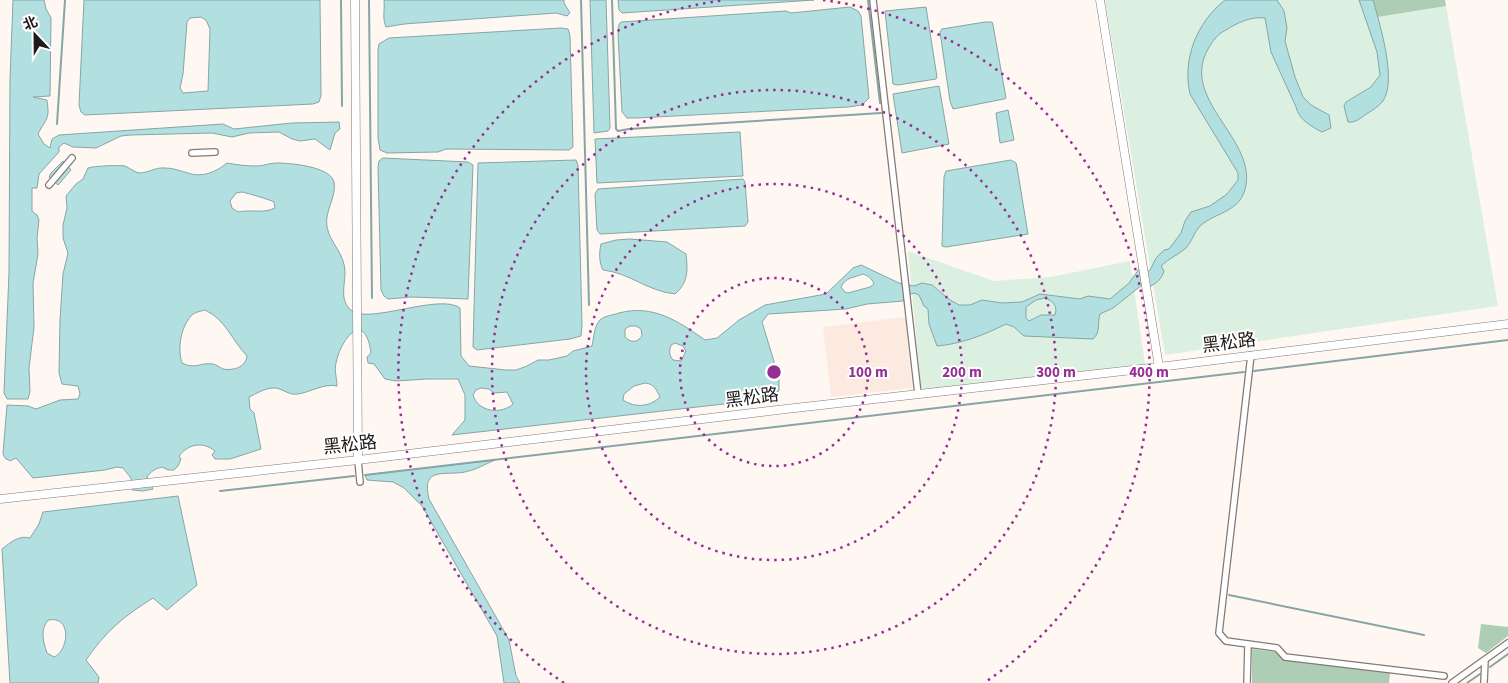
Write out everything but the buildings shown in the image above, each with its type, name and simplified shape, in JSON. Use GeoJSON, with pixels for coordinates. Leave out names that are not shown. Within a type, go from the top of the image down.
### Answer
{"type":"FeatureCollection","features":[{"type":"Feature","properties":{"kind":"street"},"geometry":{"type":"LineString","coordinates":[[355,0],[357,342],[360,482]]}},
{"type":"Feature","properties":{"kind":"street"},"geometry":{"type":"LineString","coordinates":[[873,0],[918,394]]}},
{"type":"Feature","properties":{"kind":"street"},"geometry":{"type":"LineString","coordinates":[[1100,0],[1159,367]]}},
{"type":"Feature","properties":{"kind":"street"},"geometry":{"type":"LineString","coordinates":[[192,153],[215,152]]}},
{"type":"Feature","properties":{"kind":"street"},"geometry":{"type":"LineString","coordinates":[[49,185],[72,158]]}},
{"type":"Feature","properties":{"kind":"street","name":"黑松路"},"geometry":{"type":"LineString","coordinates":[[0,499],[359,463],[1508,324]]}},
{"type":"Feature","properties":{"kind":"street"},"geometry":{"type":"LineString","coordinates":[[1251,355],[1219,633],[1226,641],[1277,648],[1285,657],[1444,676]]}},
{"type":"Feature","properties":{"kind":"street"},"geometry":{"type":"LineString","coordinates":[[1452,683],[1508,643]]}},
{"type":"Feature","properties":{"kind":"street"},"geometry":{"type":"LineString","coordinates":[[1247,683],[1248,644]]}},
{"type":"Feature","properties":{"kind":"street"},"geometry":{"type":"LineString","coordinates":[[1484,683],[1485,660]]}},
{"type":"Feature","properties":{"kind":"shaded area"},"geometry":{"type":"Polygon","coordinates":[[[905,317],[912,388],[831,397],[823,327],[905,317]]]}},
{"type":"Feature","properties":{"kind":"green space"},"geometry":{"type":"Polygon","coordinates":[[[1105,0],[1373,0],[1378,17],[1446,6],[1498,306],[1165,355],[1105,0]]]}},
{"type":"Feature","properties":{"kind":"green space"},"geometry":{"type":"Polygon","coordinates":[[[1373,0],[1445,0],[1446,6],[1378,17],[1373,0]]]}},
{"type":"Feature","properties":{"kind":"green space"},"geometry":{"type":"Polygon","coordinates":[[[908,251],[994,281],[1051,277],[1130,261],[1145,364],[924,390],[921,386],[908,251]]]}},
{"type":"Feature","properties":{"kind":"green space"},"geometry":{"type":"Polygon","coordinates":[[[1481,624],[1508,627],[1508,636],[1486,653],[1478,648],[1481,624]]]}},
{"type":"Feature","properties":{"kind":"green space"},"geometry":{"type":"Polygon","coordinates":[[[1252,649],[1275,652],[1284,660],[1390,673],[1389,683],[1252,683],[1252,649]]]}},
{"type":"Feature","properties":{"kind":"water"},"geometry":{"type":"Polygon","coordinates":[[[13,0],[44,0],[51,18],[50,96],[33,97],[47,100],[48,116],[38,134],[44,144],[50,148],[52,139],[59,135],[223,124],[234,129],[292,123],[339,122],[340,129],[335,133],[330,150],[315,139],[300,141],[279,132],[249,133],[232,137],[212,133],[131,135],[121,136],[96,148],[73,147],[64,143],[59,147],[59,152],[39,174],[37,188],[32,188],[32,211],[39,220],[38,254],[33,283],[34,327],[29,368],[30,392],[28,399],[7,399],[4,393],[9,273],[10,79],[13,0]]]}},
{"type":"Feature","properties":{"kind":"water"},"geometry":{"type":"Polygon","coordinates":[[[84,0],[320,0],[321,95],[319,102],[313,104],[85,115],[81,112],[79,105],[84,0]],[[201,17],[190,18],[187,22],[183,74],[180,88],[183,93],[208,91],[210,29],[206,20],[201,17]]]}},
{"type":"Feature","properties":{"kind":"water"},"geometry":{"type":"Polygon","coordinates":[[[384,0],[564,0],[570,13],[567,16],[556,13],[404,24],[386,27],[384,0]]]}},
{"type":"Feature","properties":{"kind":"water"},"geometry":{"type":"Polygon","coordinates":[[[590,0],[606,0],[610,128],[608,131],[594,133],[590,0]]]}},
{"type":"Feature","properties":{"kind":"water"},"geometry":{"type":"Polygon","coordinates":[[[618,0],[814,0],[622,13],[619,10],[618,0]]]}},
{"type":"Feature","properties":{"kind":"water"},"geometry":{"type":"Polygon","coordinates":[[[1225,0],[1277,0],[1284,11],[1287,28],[1285,41],[1303,97],[1311,105],[1329,115],[1331,128],[1322,132],[1300,116],[1271,52],[1265,18],[1244,21],[1220,34],[1208,49],[1202,67],[1203,85],[1210,101],[1240,151],[1246,167],[1246,185],[1239,201],[1228,210],[1200,226],[1186,248],[1161,266],[1164,271],[1162,277],[1149,287],[1146,272],[1150,270],[1156,258],[1164,250],[1169,249],[1181,233],[1185,221],[1191,212],[1210,206],[1227,194],[1238,180],[1238,173],[1190,94],[1188,81],[1190,55],[1194,42],[1207,19],[1225,0]]]}},
{"type":"Feature","properties":{"kind":"water"},"geometry":{"type":"Polygon","coordinates":[[[1359,0],[1373,0],[1386,53],[1388,67],[1387,92],[1383,101],[1374,109],[1354,122],[1348,122],[1344,106],[1346,102],[1371,87],[1380,75],[1377,52],[1359,0]]]}},
{"type":"Feature","properties":{"kind":"water"},"geometry":{"type":"Polygon","coordinates":[[[850,7],[858,11],[861,16],[869,98],[862,105],[636,118],[627,118],[622,112],[618,34],[621,22],[786,11],[791,13],[850,7]]]}},
{"type":"Feature","properties":{"kind":"water"},"geometry":{"type":"Polygon","coordinates":[[[926,7],[937,77],[936,79],[898,85],[893,84],[885,11],[926,7]]]}},
{"type":"Feature","properties":{"kind":"water"},"geometry":{"type":"Polygon","coordinates":[[[992,22],[993,25],[1006,98],[953,109],[950,101],[940,32],[942,29],[992,22]]]}},
{"type":"Feature","properties":{"kind":"water"},"geometry":{"type":"Polygon","coordinates":[[[568,29],[570,36],[573,147],[569,150],[446,149],[438,152],[387,153],[380,150],[378,138],[379,44],[389,38],[568,29]]]}},
{"type":"Feature","properties":{"kind":"water"},"geometry":{"type":"Polygon","coordinates":[[[939,86],[949,144],[902,153],[893,94],[939,86]]]}},
{"type":"Feature","properties":{"kind":"water"},"geometry":{"type":"Polygon","coordinates":[[[1008,110],[1014,140],[1000,143],[996,113],[1008,110]]]}},
{"type":"Feature","properties":{"kind":"water"},"geometry":{"type":"Polygon","coordinates":[[[740,132],[743,176],[597,183],[595,139],[740,132]]]}},
{"type":"Feature","properties":{"kind":"water"},"geometry":{"type":"Polygon","coordinates":[[[383,158],[468,162],[473,165],[468,299],[412,297],[388,299],[384,296],[381,290],[378,167],[379,161],[383,158]]]}},
{"type":"Feature","properties":{"kind":"water"},"geometry":{"type":"Polygon","coordinates":[[[576,160],[578,165],[581,336],[570,339],[477,350],[473,347],[478,163],[576,160]]]}},
{"type":"Feature","properties":{"kind":"water"},"geometry":{"type":"Polygon","coordinates":[[[1011,160],[1016,163],[1017,167],[1028,234],[946,247],[942,246],[944,177],[946,171],[1011,160]]]}},
{"type":"Feature","properties":{"kind":"water"},"geometry":{"type":"Polygon","coordinates":[[[63,161],[71,170],[58,185],[49,177],[63,161]]]}},
{"type":"Feature","properties":{"kind":"water"},"geometry":{"type":"Polygon","coordinates":[[[227,163],[257,166],[273,163],[290,164],[308,166],[325,172],[334,182],[334,193],[327,215],[327,227],[343,260],[345,303],[352,311],[361,314],[374,314],[437,304],[450,304],[460,308],[461,356],[469,366],[516,370],[538,360],[549,360],[567,356],[573,351],[592,346],[595,328],[602,319],[631,311],[643,311],[665,316],[685,326],[705,340],[717,338],[739,320],[765,305],[826,294],[853,268],[861,265],[899,283],[914,286],[922,283],[932,285],[959,305],[970,305],[982,300],[1002,303],[1022,302],[1040,294],[1080,299],[1088,296],[1110,299],[1129,283],[1139,269],[1142,285],[1113,308],[1100,314],[1098,330],[1093,339],[1024,336],[1014,327],[1006,324],[972,338],[937,346],[929,324],[928,309],[924,306],[919,295],[914,293],[905,296],[903,301],[867,304],[846,309],[768,314],[762,322],[779,378],[779,391],[750,401],[452,435],[465,420],[465,395],[458,379],[396,381],[385,379],[374,364],[368,363],[367,357],[371,353],[368,340],[364,332],[359,330],[353,332],[348,337],[339,354],[335,369],[337,386],[332,385],[294,394],[272,388],[249,397],[250,409],[254,413],[261,449],[230,459],[215,459],[212,455],[215,451],[206,446],[196,445],[187,449],[179,456],[181,459],[174,470],[162,467],[150,473],[147,477],[153,489],[143,491],[132,490],[131,478],[123,468],[117,467],[33,478],[16,458],[10,461],[3,454],[7,405],[28,406],[36,409],[60,400],[78,399],[80,394],[78,386],[62,384],[59,373],[63,274],[68,253],[63,238],[63,225],[67,208],[66,196],[83,179],[88,168],[91,167],[125,166],[139,173],[158,168],[168,168],[198,175],[209,173],[227,163]],[[242,192],[236,193],[230,201],[232,208],[238,212],[266,211],[275,208],[274,202],[242,192]],[[863,274],[848,280],[841,287],[848,293],[870,287],[874,284],[868,276],[863,274]],[[1045,298],[1036,300],[1026,307],[1026,318],[1029,321],[1041,315],[1055,315],[1056,312],[1054,304],[1045,298]],[[205,310],[193,314],[186,324],[181,337],[180,351],[182,363],[191,366],[213,364],[223,369],[235,369],[244,363],[247,356],[218,319],[205,310]],[[630,326],[625,329],[625,337],[632,341],[638,340],[642,336],[641,329],[636,326],[630,326]],[[675,343],[671,345],[670,352],[673,360],[681,361],[686,351],[683,346],[675,343]],[[645,383],[634,386],[624,394],[623,400],[637,405],[652,403],[660,397],[653,386],[645,383]],[[481,388],[476,390],[473,395],[480,405],[490,410],[502,410],[513,404],[507,392],[494,393],[489,389],[481,388]]]}},
{"type":"Feature","properties":{"kind":"water"},"geometry":{"type":"Polygon","coordinates":[[[743,179],[745,182],[748,222],[745,226],[600,234],[597,230],[595,194],[598,189],[743,179]]]}},
{"type":"Feature","properties":{"kind":"water"},"geometry":{"type":"Polygon","coordinates":[[[630,239],[667,242],[686,254],[685,281],[675,294],[603,270],[600,257],[601,244],[630,239]]]}},
{"type":"Feature","properties":{"kind":"water"},"geometry":{"type":"Polygon","coordinates":[[[495,460],[469,471],[431,477],[428,481],[427,489],[429,499],[509,640],[516,676],[520,683],[504,683],[497,636],[422,506],[404,488],[393,482],[367,480],[365,475],[495,460]]]}},
{"type":"Feature","properties":{"kind":"water"},"geometry":{"type":"Polygon","coordinates":[[[178,496],[197,585],[167,610],[153,598],[124,618],[108,633],[86,660],[99,677],[98,683],[10,683],[2,549],[19,538],[30,538],[39,524],[43,512],[178,496]],[[48,620],[43,632],[43,640],[47,653],[54,657],[62,650],[66,632],[61,623],[55,620],[48,620]]]}},
{"type":"Feature","properties":{"kind":"waterway"},"geometry":{"type":"LineString","coordinates":[[57,124],[65,0]]}},
{"type":"Feature","properties":{"kind":"waterway"},"geometry":{"type":"LineString","coordinates":[[341,0],[342,106]]}},
{"type":"Feature","properties":{"kind":"waterway"},"geometry":{"type":"LineString","coordinates":[[369,0],[372,298]]}},
{"type":"Feature","properties":{"kind":"waterway"},"geometry":{"type":"LineString","coordinates":[[581,0],[589,305]]}},
{"type":"Feature","properties":{"kind":"waterway"},"geometry":{"type":"LineString","coordinates":[[612,0],[616,129],[618,131],[881,113]]}},
{"type":"Feature","properties":{"kind":"waterway"},"geometry":{"type":"LineString","coordinates":[[868,0],[880,103]]}},
{"type":"Feature","properties":{"kind":"waterway"},"geometry":{"type":"LineString","coordinates":[[1254,371],[1508,340]]}},
{"type":"Feature","properties":{"kind":"waterway"},"geometry":{"type":"LineString","coordinates":[[365,475],[1244,372]]}},
{"type":"Feature","properties":{"kind":"waterway"},"geometry":{"type":"LineString","coordinates":[[220,491],[354,476]]}},
{"type":"Feature","properties":{"kind":"waterway"},"geometry":{"type":"LineString","coordinates":[[1229,595],[1424,635]]}},
{"type":"Feature","properties":{"kind":"waterway"},"geometry":{"type":"LineString","coordinates":[[1490,667],[1508,654]]}},
{"type":"Feature","properties":{"kind":"waterway"},"geometry":{"type":"LineString","coordinates":[[1467,683],[1480,674]]}}]}
